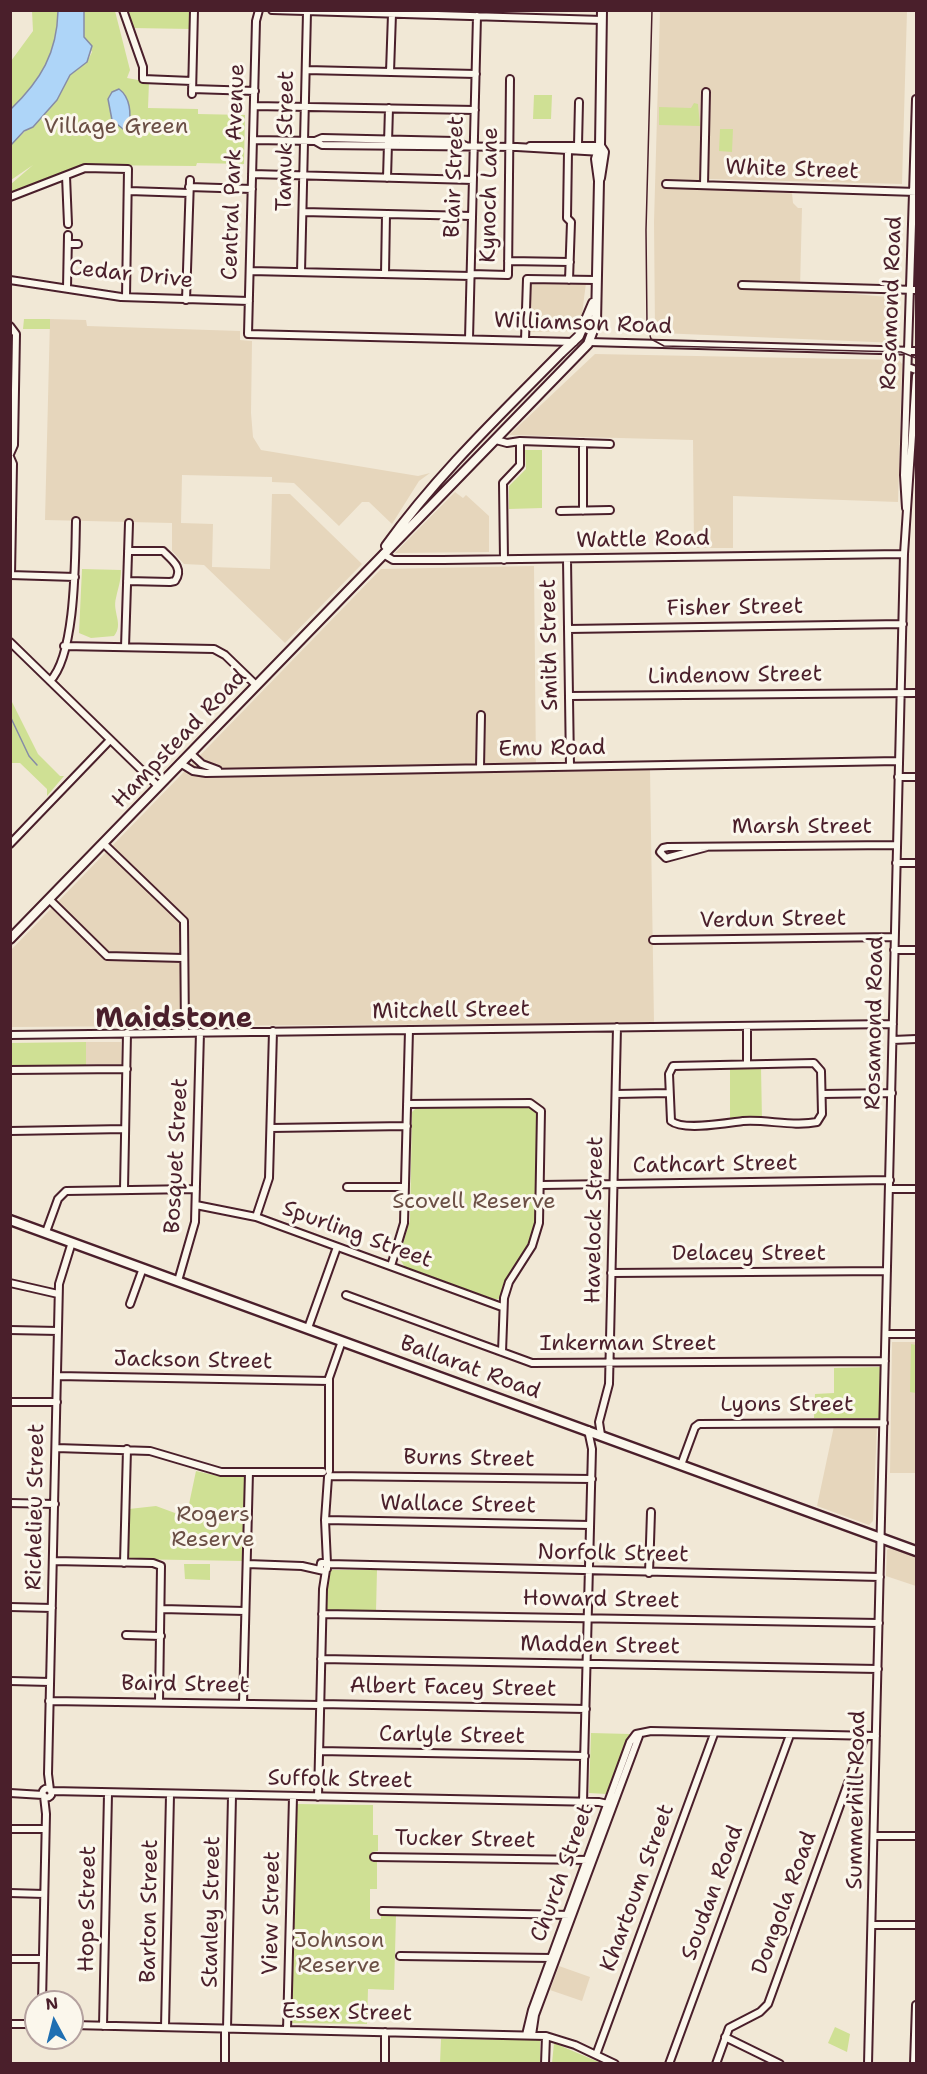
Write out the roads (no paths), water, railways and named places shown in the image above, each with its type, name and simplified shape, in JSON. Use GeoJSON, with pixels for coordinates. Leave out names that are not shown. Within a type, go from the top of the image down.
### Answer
{"type":"FeatureCollection","features":[{"type":"Feature","properties":{"kind":"highway","name":"Ballarat Road"},"geometry":{"type":"LineString","coordinates":[[10,1220],[916,1551]]}},
{"type":"Feature","properties":{"kind":"main road"},"geometry":{"type":"LineString","coordinates":[[589,342],[596,322],[594,296],[600,150],[602,10]]}},
{"type":"Feature","properties":{"kind":"main road","name":"Hampstead Road"},"geometry":{"type":"LineString","coordinates":[[374,562],[423,496],[574,342],[584,326],[594,296]]}},
{"type":"Feature","properties":{"kind":"main road","name":"Williamson Road"},"geometry":{"type":"LineString","coordinates":[[574,342],[589,342]]}},
{"type":"Feature","properties":{"kind":"main road","name":"Hampstead Road"},"geometry":{"type":"LineString","coordinates":[[10,939],[589,342]]}},
{"type":"Feature","properties":{"kind":"street"},"geometry":{"type":"LineString","coordinates":[[123,10],[143,67],[143,80],[192,81]]}},
{"type":"Feature","properties":{"kind":"street"},"geometry":{"type":"LineString","coordinates":[[194,10],[192,92],[255,91]]}},
{"type":"Feature","properties":{"kind":"street","name":"Central Park Avenue"},"geometry":{"type":"LineString","coordinates":[[248,334],[256,21],[259,10]]}},
{"type":"Feature","properties":{"kind":"street"},"geometry":{"type":"LineString","coordinates":[[272,10],[435,13],[602,20]]}},
{"type":"Feature","properties":{"kind":"street","name":"Tamuk Street"},"geometry":{"type":"LineString","coordinates":[[301,272],[307,12]]}},
{"type":"Feature","properties":{"kind":"street"},"geometry":{"type":"LineString","coordinates":[[390,72],[392,14]]}},
{"type":"Feature","properties":{"kind":"street","name":"Blair Street"},"geometry":{"type":"LineString","coordinates":[[470,339],[477,16]]}},
{"type":"Feature","properties":{"kind":"street"},"geometry":{"type":"LineString","coordinates":[[306,70],[476,74]]}},
{"type":"Feature","properties":{"kind":"street","name":"Kynoch Lane"},"geometry":{"type":"LineString","coordinates":[[471,275],[508,275],[510,78]]}},
{"type":"Feature","properties":{"kind":"street"},"geometry":{"type":"LineString","coordinates":[[704,185],[706,92]]}},
{"type":"Feature","properties":{"kind":"street","name":"Rosamond Road"},"geometry":{"type":"LineString","coordinates":[[879,1538],[884,1423],[896,844],[906,508],[903,487],[914,290],[916,99]]}},
{"type":"Feature","properties":{"kind":"street"},"geometry":{"type":"LineString","coordinates":[[578,145],[579,102]]}},
{"type":"Feature","properties":{"kind":"street"},"geometry":{"type":"LineString","coordinates":[[254,106],[475,110]]}},
{"type":"Feature","properties":{"kind":"street"},"geometry":{"type":"LineString","coordinates":[[387,178],[389,108]]}},
{"type":"Feature","properties":{"kind":"street"},"geometry":{"type":"LineString","coordinates":[[253,140],[315,141],[322,145],[388,143],[517,147],[578,145],[600,150]]}},
{"type":"Feature","properties":{"kind":"street"},"geometry":{"type":"LineString","coordinates":[[517,147],[568,151],[600,150]]}},
{"type":"Feature","properties":{"kind":"street"},"geometry":{"type":"LineString","coordinates":[[568,151],[567,218],[571,222],[569,280]]}},
{"type":"Feature","properties":{"kind":"street"},"geometry":{"type":"LineString","coordinates":[[10,197],[94,167],[128,169],[126,297]]}},
{"type":"Feature","properties":{"kind":"street"},"geometry":{"type":"LineString","coordinates":[[252,174],[473,180]]}},
{"type":"Feature","properties":{"kind":"street"},"geometry":{"type":"LineString","coordinates":[[66,176],[68,224]]}},
{"type":"Feature","properties":{"kind":"street","name":"White Street"},"geometry":{"type":"LineString","coordinates":[[666,184],[916,192]]}},
{"type":"Feature","properties":{"kind":"street"},"geometry":{"type":"LineString","coordinates":[[129,191],[189,187],[252,189]]}},
{"type":"Feature","properties":{"kind":"street"},"geometry":{"type":"LineString","coordinates":[[186,300],[189,187]]}},
{"type":"Feature","properties":{"kind":"street"},"geometry":{"type":"LineString","coordinates":[[303,212],[472,216]]}},
{"type":"Feature","properties":{"kind":"street"},"geometry":{"type":"LineString","coordinates":[[385,274],[386,214]]}},
{"type":"Feature","properties":{"kind":"street"},"geometry":{"type":"LineString","coordinates":[[67,288],[68,235]]}},
{"type":"Feature","properties":{"kind":"street"},"geometry":{"type":"LineString","coordinates":[[68,244],[78,244]]}},
{"type":"Feature","properties":{"kind":"street"},"geometry":{"type":"LineString","coordinates":[[508,261],[570,262]]}},
{"type":"Feature","properties":{"kind":"street"},"geometry":{"type":"LineString","coordinates":[[250,271],[471,275]]}},
{"type":"Feature","properties":{"kind":"street"},"geometry":{"type":"LineString","coordinates":[[525,340],[527,279],[595,280]]}},
{"type":"Feature","properties":{"kind":"street","name":"Cedar Drive"},"geometry":{"type":"LineString","coordinates":[[10,280],[126,297],[249,302]]}},
{"type":"Feature","properties":{"kind":"street"},"geometry":{"type":"LineString","coordinates":[[742,285],[914,290]]}},
{"type":"Feature","properties":{"kind":"street"},"geometry":{"type":"LineString","coordinates":[[10,326],[16,334],[13,391],[14,446],[10,456],[13,464],[11,575],[75,577]]}},
{"type":"Feature","properties":{"kind":"street","name":"Williamson Road"},"geometry":{"type":"LineString","coordinates":[[248,334],[574,342]]}},
{"type":"Feature","properties":{"kind":"street","name":"Williamson Road"},"geometry":{"type":"LineString","coordinates":[[589,342],[916,351]]}},
{"type":"Feature","properties":{"kind":"street"},"geometry":{"type":"LineString","coordinates":[[908,367],[916,365]]}},
{"type":"Feature","properties":{"kind":"street"},"geometry":{"type":"LineString","coordinates":[[908,367],[916,370]]}},
{"type":"Feature","properties":{"kind":"street","name":"Rosamond Road"},"geometry":{"type":"LineString","coordinates":[[906,508],[909,500],[916,376]]}},
{"type":"Feature","properties":{"kind":"street"},"geometry":{"type":"LineString","coordinates":[[504,432],[508,439],[520,441],[610,444]]}},
{"type":"Feature","properties":{"kind":"street"},"geometry":{"type":"LineString","coordinates":[[496,440],[507,443],[520,441]]}},
{"type":"Feature","properties":{"kind":"street"},"geometry":{"type":"LineString","coordinates":[[504,560],[503,483],[520,465],[520,441]]}},
{"type":"Feature","properties":{"kind":"street"},"geometry":{"type":"LineString","coordinates":[[583,443],[583,511]]}},
{"type":"Feature","properties":{"kind":"street"},"geometry":{"type":"LineString","coordinates":[[560,512],[610,510]]}},
{"type":"Feature","properties":{"kind":"street"},"geometry":{"type":"LineString","coordinates":[[50,681],[62,666],[75,597],[76,521]]}},
{"type":"Feature","properties":{"kind":"street"},"geometry":{"type":"LineString","coordinates":[[125,647],[129,523]]}},
{"type":"Feature","properties":{"kind":"street"},"geometry":{"type":"LineString","coordinates":[[127,581],[170,582],[175,581],[179,572],[178,567],[163,551],[128,551]]}},
{"type":"Feature","properties":{"kind":"street","name":"Wattle Road"},"geometry":{"type":"LineString","coordinates":[[383,554],[395,560],[904,554]]}},
{"type":"Feature","properties":{"kind":"street","name":"Smith Street"},"geometry":{"type":"LineString","coordinates":[[567,559],[570,766]]}},
{"type":"Feature","properties":{"kind":"street","name":"Fisher Street"},"geometry":{"type":"LineString","coordinates":[[568,628],[903,624]]}},
{"type":"Feature","properties":{"kind":"street"},"geometry":{"type":"LineString","coordinates":[[11,644],[158,786]]}},
{"type":"Feature","properties":{"kind":"street"},"geometry":{"type":"LineString","coordinates":[[64,646],[218,650],[256,685]]}},
{"type":"Feature","properties":{"kind":"street","name":"Lindenow Street"},"geometry":{"type":"LineString","coordinates":[[569,696],[916,693]]}},
{"type":"Feature","properties":{"kind":"street"},"geometry":{"type":"LineString","coordinates":[[480,768],[481,716]]}},
{"type":"Feature","properties":{"kind":"street"},"geometry":{"type":"LineString","coordinates":[[10,844],[110,740]]}},
{"type":"Feature","properties":{"kind":"street","name":"Emu Road"},"geometry":{"type":"LineString","coordinates":[[190,753],[208,768],[224,771]]}},
{"type":"Feature","properties":{"kind":"street","name":"Emu Road"},"geometry":{"type":"LineString","coordinates":[[180,763],[199,772],[899,763]]}},
{"type":"Feature","properties":{"kind":"street"},"geometry":{"type":"LineString","coordinates":[[898,777],[916,777]]}},
{"type":"Feature","properties":{"kind":"street"},"geometry":{"type":"LineString","coordinates":[[104,844],[184,921],[185,1032]]}},
{"type":"Feature","properties":{"kind":"street","name":"Marsh Street"},"geometry":{"type":"LineString","coordinates":[[707,847],[666,858],[660,852],[665,847],[896,844]]}},
{"type":"Feature","properties":{"kind":"street"},"geometry":{"type":"LineString","coordinates":[[896,863],[916,863]]}},
{"type":"Feature","properties":{"kind":"street"},"geometry":{"type":"LineString","coordinates":[[49,899],[107,956],[183,958]]}},
{"type":"Feature","properties":{"kind":"street","name":"Verdun Street"},"geometry":{"type":"LineString","coordinates":[[653,940],[894,937]]}},
{"type":"Feature","properties":{"kind":"street"},"geometry":{"type":"LineString","coordinates":[[894,950],[916,950]]}},
{"type":"Feature","properties":{"kind":"street","name":"Mitchell Street"},"geometry":{"type":"LineString","coordinates":[[10,1035],[893,1024]]}},
{"type":"Feature","properties":{"kind":"street"},"geometry":{"type":"LineString","coordinates":[[747,1026],[747,1064]]}},
{"type":"Feature","properties":{"kind":"street","name":"Havelock Street"},"geometry":{"type":"LineString","coordinates":[[586,1430],[600,1413],[608,1389],[617,1027]]}},
{"type":"Feature","properties":{"kind":"street"},"geometry":{"type":"LineString","coordinates":[[391,1266],[403,1230],[409,1030]]}},
{"type":"Feature","properties":{"kind":"street"},"geometry":{"type":"LineString","coordinates":[[256,1217],[269,1178],[273,1031]]}},
{"type":"Feature","properties":{"kind":"street","name":"Bosquet Street"},"geometry":{"type":"LineString","coordinates":[[177,1281],[192,1239],[196,1205],[201,1032]]}},
{"type":"Feature","properties":{"kind":"street"},"geometry":{"type":"LineString","coordinates":[[124,1190],[127,1033]]}},
{"type":"Feature","properties":{"kind":"street"},"geometry":{"type":"LineString","coordinates":[[893,1040],[916,1040]]}},
{"type":"Feature","properties":{"kind":"street"},"geometry":{"type":"LineString","coordinates":[[816,1064],[821,1071],[821,1118],[815,1123],[747,1121],[679,1125],[673,1123],[670,1118],[669,1093],[669,1074],[673,1066],[816,1064]]}},
{"type":"Feature","properties":{"kind":"street"},"geometry":{"type":"LineString","coordinates":[[10,1070],[127,1069]]}},
{"type":"Feature","properties":{"kind":"street"},"geometry":{"type":"LineString","coordinates":[[616,1094],[669,1093]]}},
{"type":"Feature","properties":{"kind":"street"},"geometry":{"type":"LineString","coordinates":[[822,1094],[892,1093]]}},
{"type":"Feature","properties":{"kind":"street"},"geometry":{"type":"LineString","coordinates":[[407,1104],[536,1105],[543,1115],[542,1185],[536,1234],[509,1282],[502,1307],[502,1352]]}},
{"type":"Feature","properties":{"kind":"street"},"geometry":{"type":"LineString","coordinates":[[271,1128],[407,1126]]}},
{"type":"Feature","properties":{"kind":"street"},"geometry":{"type":"LineString","coordinates":[[10,1131],[125,1129]]}},
{"type":"Feature","properties":{"kind":"street","name":"Cathcart Street"},"geometry":{"type":"LineString","coordinates":[[542,1185],[890,1180]]}},
{"type":"Feature","properties":{"kind":"street"},"geometry":{"type":"LineString","coordinates":[[346,1187],[405,1186]]}},
{"type":"Feature","properties":{"kind":"street"},"geometry":{"type":"LineString","coordinates":[[46,1232],[63,1193],[196,1189]]}},
{"type":"Feature","properties":{"kind":"street"},"geometry":{"type":"LineString","coordinates":[[890,1189],[916,1189]]}},
{"type":"Feature","properties":{"kind":"street","name":"Spurling Street"},"geometry":{"type":"LineString","coordinates":[[196,1205],[256,1217],[502,1307]]}},
{"type":"Feature","properties":{"kind":"street","name":"Richelieu Street"},"geometry":{"type":"LineString","coordinates":[[42,1990],[58,1294],[60,1274],[72,1242]]}},
{"type":"Feature","properties":{"kind":"street"},"geometry":{"type":"LineString","coordinates":[[308,1328],[337,1247]]}},
{"type":"Feature","properties":{"kind":"street"},"geometry":{"type":"LineString","coordinates":[[130,1304],[143,1268]]}},
{"type":"Feature","properties":{"kind":"street","name":"Delacey Street"},"geometry":{"type":"LineString","coordinates":[[611,1273],[887,1271]]}},
{"type":"Feature","properties":{"kind":"street"},"geometry":{"type":"LineString","coordinates":[[10,1283],[58,1294]]}},
{"type":"Feature","properties":{"kind":"street","name":"Inkerman Street"},"geometry":{"type":"LineString","coordinates":[[346,1295],[532,1363],[885,1361]]}},
{"type":"Feature","properties":{"kind":"street"},"geometry":{"type":"LineString","coordinates":[[10,1330],[58,1331]]}},
{"type":"Feature","properties":{"kind":"street"},"geometry":{"type":"LineString","coordinates":[[886,1334],[916,1334]]}},
{"type":"Feature","properties":{"kind":"street"},"geometry":{"type":"LineString","coordinates":[[318,1797],[329,1381],[342,1341]]}},
{"type":"Feature","properties":{"kind":"street","name":"Jackson Street"},"geometry":{"type":"LineString","coordinates":[[57,1376],[329,1381]]}},
{"type":"Feature","properties":{"kind":"street"},"geometry":{"type":"LineString","coordinates":[[10,1402],[57,1402]]}},
{"type":"Feature","properties":{"kind":"street","name":"Havelock Street"},"geometry":{"type":"LineString","coordinates":[[600,1413],[600,1435]]}},
{"type":"Feature","properties":{"kind":"street","name":"Lyons Street"},"geometry":{"type":"LineString","coordinates":[[681,1465],[695,1427],[699,1424],[884,1423]]}},
{"type":"Feature","properties":{"kind":"street"},"geometry":{"type":"LineString","coordinates":[[583,1802],[592,1479],[592,1449],[586,1430]]}},
{"type":"Feature","properties":{"kind":"street"},"geometry":{"type":"LineString","coordinates":[[592,1449],[600,1435]]}},
{"type":"Feature","properties":{"kind":"street","name":"Burns Street"},"geometry":{"type":"LineString","coordinates":[[56,1448],[127,1449],[158,1453],[214,1471],[592,1479]]}},
{"type":"Feature","properties":{"kind":"street"},"geometry":{"type":"LineString","coordinates":[[124,1563],[127,1449]]}},
{"type":"Feature","properties":{"kind":"street"},"geometry":{"type":"LineString","coordinates":[[243,1704],[249,1472]]}},
{"type":"Feature","properties":{"kind":"street"},"geometry":{"type":"LineString","coordinates":[[10,1503],[55,1504]]}},
{"type":"Feature","properties":{"kind":"street"},"geometry":{"type":"LineString","coordinates":[[649,1573],[651,1512]]}},
{"type":"Feature","properties":{"kind":"street","name":"Wallace Street"},"geometry":{"type":"LineString","coordinates":[[325,1520],[590,1525]]}},
{"type":"Feature","properties":{"kind":"street","name":"Summerhill Road"},"geometry":{"type":"LineString","coordinates":[[868,2064],[880,1577],[879,1538]]}},
{"type":"Feature","properties":{"kind":"street"},"geometry":{"type":"LineString","coordinates":[[53,1561],[160,1564],[162,1569],[159,1702]]}},
{"type":"Feature","properties":{"kind":"street","name":"Norfolk Street"},"geometry":{"type":"LineString","coordinates":[[247,1564],[880,1577]]}},
{"type":"Feature","properties":{"kind":"street"},"geometry":{"type":"LineString","coordinates":[[10,1607],[52,1608]]}},
{"type":"Feature","properties":{"kind":"street"},"geometry":{"type":"LineString","coordinates":[[161,1609],[245,1611]]}},
{"type":"Feature","properties":{"kind":"street","name":"Howard Street"},"geometry":{"type":"LineString","coordinates":[[322,1614],[879,1623]]}},
{"type":"Feature","properties":{"kind":"street"},"geometry":{"type":"LineString","coordinates":[[126,1635],[160,1636]]}},
{"type":"Feature","properties":{"kind":"street","name":"Madden Street"},"geometry":{"type":"LineString","coordinates":[[321,1659],[878,1669]]}},
{"type":"Feature","properties":{"kind":"street"},"geometry":{"type":"LineString","coordinates":[[10,1682],[50,1682]]}},
{"type":"Feature","properties":{"kind":"street","name":"Baird Street"},"geometry":{"type":"LineString","coordinates":[[50,1701],[320,1705]]}},
{"type":"Feature","properties":{"kind":"street","name":"Albert Facey Street"},"geometry":{"type":"LineString","coordinates":[[320,1705],[586,1709]]}},
{"type":"Feature","properties":{"kind":"street","name":"Church Street"},"geometry":{"type":"LineString","coordinates":[[529,2035],[529,2018],[636,1740],[644,1733],[714,1734]]}},
{"type":"Feature","properties":{"kind":"street"},"geometry":{"type":"LineString","coordinates":[[714,1734],[876,1736]]}},
{"type":"Feature","properties":{"kind":"street","name":"Khartoum Street"},"geometry":{"type":"LineString","coordinates":[[596,2055],[714,1734]]}},
{"type":"Feature","properties":{"kind":"street","name":"Soudan Road"},"geometry":{"type":"LineString","coordinates":[[669,2064],[790,1735]]}},
{"type":"Feature","properties":{"kind":"street","name":"Dongola Road"},"geometry":{"type":"LineString","coordinates":[[725,2037],[730,2026],[760,2012],[768,2004],[865,1736]]}},
{"type":"Feature","properties":{"kind":"street","name":"Carlyle Street"},"geometry":{"type":"LineString","coordinates":[[319,1751],[585,1756]]}},
{"type":"Feature","properties":{"kind":"street","name":"Suffolk Street"},"geometry":{"type":"LineString","coordinates":[[10,1792],[610,1804]]}},
{"type":"Feature","properties":{"kind":"street","name":"Hope Street"},"geometry":{"type":"LineString","coordinates":[[103,2026],[108,1794]]}},
{"type":"Feature","properties":{"kind":"street","name":"Barton Street"},"geometry":{"type":"LineString","coordinates":[[165,2027],[170,1795]]}},
{"type":"Feature","properties":{"kind":"street","name":"Stanley Street"},"geometry":{"type":"LineString","coordinates":[[225,2064],[232,1796]]}},
{"type":"Feature","properties":{"kind":"street","name":"View Street"},"geometry":{"type":"LineString","coordinates":[[287,2030],[293,1797]]}},
{"type":"Feature","properties":{"kind":"street"},"geometry":{"type":"LineString","coordinates":[[10,1829],[45,1830]]}},
{"type":"Feature","properties":{"kind":"street"},"geometry":{"type":"LineString","coordinates":[[874,1836],[916,1836]]}},
{"type":"Feature","properties":{"kind":"street","name":"Tucker Street"},"geometry":{"type":"LineString","coordinates":[[374,1857],[589,1860]]}},
{"type":"Feature","properties":{"kind":"street"},"geometry":{"type":"LineString","coordinates":[[10,1893],[44,1894]]}},
{"type":"Feature","properties":{"kind":"street"},"geometry":{"type":"LineString","coordinates":[[382,1911],[569,1915]]}},
{"type":"Feature","properties":{"kind":"street"},"geometry":{"type":"LineString","coordinates":[[872,1925],[916,1925]]}},
{"type":"Feature","properties":{"kind":"street"},"geometry":{"type":"LineString","coordinates":[[400,1956],[553,1958]]}},
{"type":"Feature","properties":{"kind":"street"},"geometry":{"type":"LineString","coordinates":[[10,1959],[43,1959]]}},
{"type":"Feature","properties":{"kind":"street"},"geometry":{"type":"LineString","coordinates":[[914,2064],[916,2005]]}},
{"type":"Feature","properties":{"kind":"street","name":"Essex Street"},"geometry":{"type":"LineString","coordinates":[[84,2025],[546,2036],[615,2064]]}},
{"type":"Feature","properties":{"kind":"street"},"geometry":{"type":"LineString","coordinates":[[385,2064],[386,2032]]}},
{"type":"Feature","properties":{"kind":"street"},"geometry":{"type":"LineString","coordinates":[[545,2064],[546,2036]]}},
{"type":"Feature","properties":{"kind":"street"},"geometry":{"type":"LineString","coordinates":[[717,2064],[725,2037],[780,2064]]}},
{"type":"Feature","properties":{"kind":"water"},"geometry":{"type":"Polygon","coordinates":[[[58,11],[84,11],[84,37],[92,46],[87,62],[70,75],[57,100],[33,127],[24,131],[11,145],[11,109],[39,76],[51,53],[58,11]]]}},
{"type":"Feature","properties":{"kind":"water"},"geometry":{"type":"Polygon","coordinates":[[[119,89],[126,96],[130,111],[128,127],[123,129],[112,120],[108,99],[112,92],[119,89]]]}},
{"type":"Feature","properties":{"kind":"waterway"},"geometry":{"type":"LineString","coordinates":[[10,716],[29,756],[37,765]]}},
{"type":"Feature","properties":{"kind":"tram line"},"geometry":{"type":"LineString","coordinates":[[652,10],[646,230],[647,325],[651,339],[664,346],[901,352],[916,358]]}},
{"type":"Feature","properties":{"kind":"tram line"},"geometry":{"type":"LineString","coordinates":[[916,582],[916,658]]}},
{"type":"Feature","properties":{"kind":"district","name":"Maidstone"},"geometry":{"type":"Point","coordinates":[174,1020]}},
{"type":"Feature","properties":{"kind":"park label","name":"Village Green"},"geometry":{"type":"Point","coordinates":[116,127]}},
{"type":"Feature","properties":{"kind":"park label","name":"Scovell Reserve"},"geometry":{"type":"Point","coordinates":[474,1202]}},
{"type":"Feature","properties":{"kind":"park label","name":"Rogers Reserve"},"geometry":{"type":"Point","coordinates":[213,1528]}},
{"type":"Feature","properties":{"kind":"park label","name":"Johnson Reserve"},"geometry":{"type":"Point","coordinates":[339,1954]}}]}
